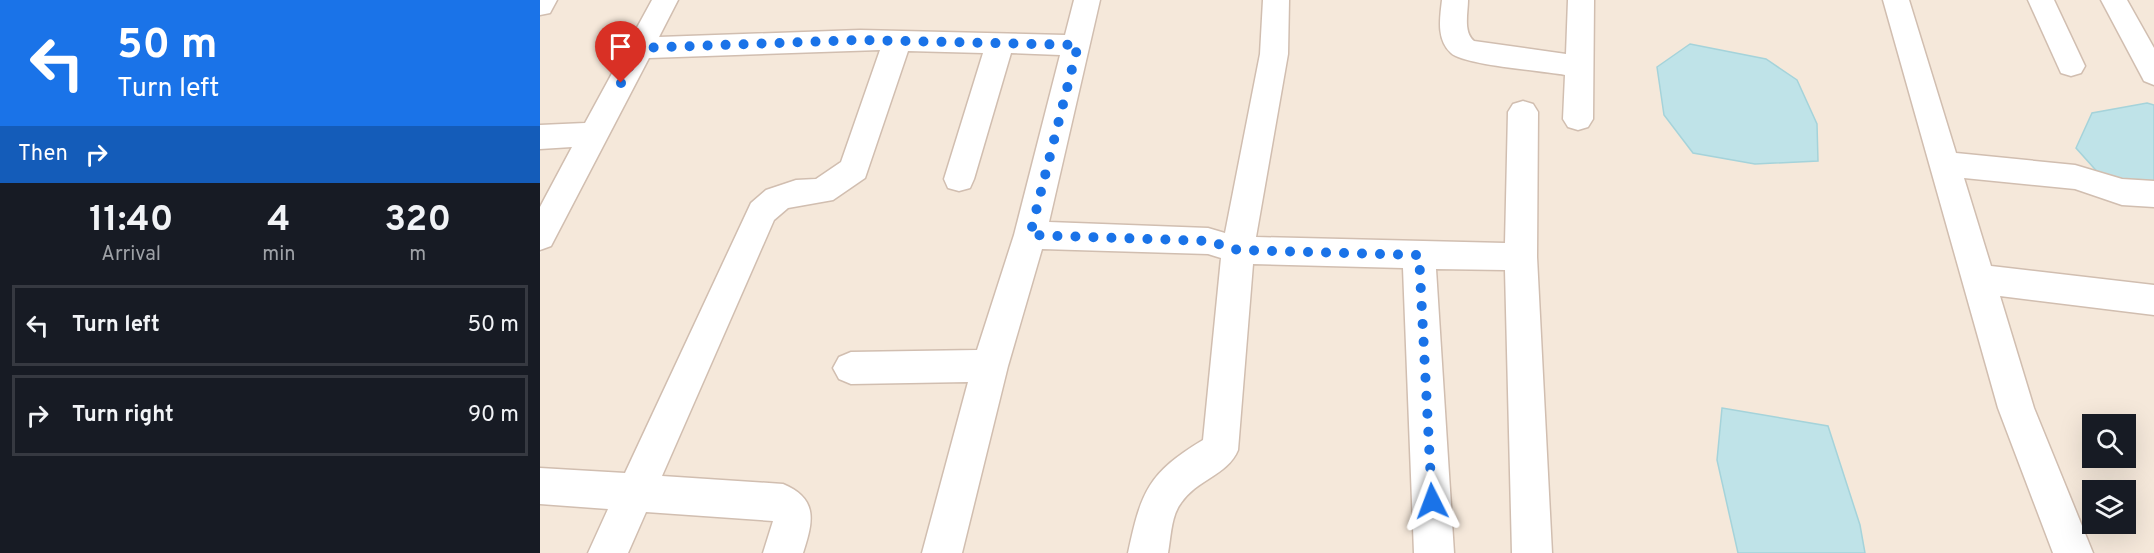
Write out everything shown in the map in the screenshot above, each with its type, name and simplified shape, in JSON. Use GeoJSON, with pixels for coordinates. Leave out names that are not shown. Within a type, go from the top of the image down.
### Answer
{"type":"FeatureCollection","features":[{"type":"Feature","properties":{"kind":"street"},"geometry":{"type":"LineString","coordinates":[[540,6],[544,0]]}},
{"type":"Feature","properties":{"kind":"street"},"geometry":{"type":"LineString","coordinates":[[540,237],[665,0]]}},
{"type":"Feature","properties":{"kind":"street"},"geometry":{"type":"LineString","coordinates":[[942,553],[990,366],[1030,235],[1078,45],[1087,0]]}},
{"type":"Feature","properties":{"kind":"street"},"geometry":{"type":"LineString","coordinates":[[1148,553],[1158,505],[1166,490],[1179,475],[1220,450],[1238,250],[1274,54],[1276,0]]}},
{"type":"Feature","properties":{"kind":"street"},"geometry":{"type":"LineString","coordinates":[[1455,0],[1454,38],[1460,46],[1467,50],[1577,66]]}},
{"type":"Feature","properties":{"kind":"street"},"geometry":{"type":"LineString","coordinates":[[1578,119],[1577,66],[1581,0]]}},
{"type":"Feature","properties":{"kind":"street"},"geometry":{"type":"LineString","coordinates":[[1896,0],[2016,408],[2073,553]]}},
{"type":"Feature","properties":{"kind":"street"},"geometry":{"type":"LineString","coordinates":[[2041,0],[2070,66]]}},
{"type":"Feature","properties":{"kind":"street"},"geometry":{"type":"LineString","coordinates":[[2114,0],[2154,74]]}},
{"type":"Feature","properties":{"kind":"street"},"geometry":{"type":"LineString","coordinates":[[639,48],[860,40],[1078,45]]}},
{"type":"Feature","properties":{"kind":"street"},"geometry":{"type":"LineString","coordinates":[[608,553],[762,213],[777,200],[796,193],[822,191],[854,169],[897,41]]}},
{"type":"Feature","properties":{"kind":"street"},"geometry":{"type":"LineString","coordinates":[[959,179],[1000,43]]}},
{"type":"Feature","properties":{"kind":"street"},"geometry":{"type":"LineString","coordinates":[[1522,112],[1521,257],[1532,553]]}},
{"type":"Feature","properties":{"kind":"street"},"geometry":{"type":"LineString","coordinates":[[540,137],[594,134]]}},
{"type":"Feature","properties":{"kind":"street"},"geometry":{"type":"LineString","coordinates":[[1944,164],[2075,177],[2122,192],[2154,194]]}},
{"type":"Feature","properties":{"kind":"street"},"geometry":{"type":"LineString","coordinates":[[1030,235],[1208,241],[1238,250],[1521,257]]}},
{"type":"Feature","properties":{"kind":"street"},"geometry":{"type":"LineString","coordinates":[[1419,255],[1434,553]]}},
{"type":"Feature","properties":{"kind":"street"},"geometry":{"type":"LineString","coordinates":[[1978,279],[2154,300]]}},
{"type":"Feature","properties":{"kind":"street"},"geometry":{"type":"LineString","coordinates":[[851,369],[990,366]]}},
{"type":"Feature","properties":{"kind":"street"},"geometry":{"type":"LineString","coordinates":[[540,486],[783,503],[791,508],[794,517],[783,553]]}},
{"type":"Feature","properties":{"kind":"shaded area"},"geometry":{"type":"Polygon","coordinates":[[[540,0],[654,0],[540,217],[540,0]]]}},
{"type":"Feature","properties":{"kind":"shaded area"},"geometry":{"type":"Polygon","coordinates":[[[673,0],[1884,0],[2057,553],[540,553],[540,254],[673,0]]]}},
{"type":"Feature","properties":{"kind":"shaded area"},"geometry":{"type":"Polygon","coordinates":[[[1905,0],[2154,0],[2154,553],[2081,553],[2032,427],[1905,0]]]}},
{"type":"Feature","properties":{"kind":"water"},"geometry":{"type":"Polygon","coordinates":[[[1690,44],[1766,59],[1797,80],[1817,124],[1818,161],[1755,164],[1693,153],[1664,115],[1657,67],[1690,44]]]}},
{"type":"Feature","properties":{"kind":"water"},"geometry":{"type":"Polygon","coordinates":[[[2147,103],[2154,105],[2154,186],[2102,177],[2076,148],[2092,113],[2147,103]]]}},
{"type":"Feature","properties":{"kind":"water"},"geometry":{"type":"Polygon","coordinates":[[[1722,408],[1828,426],[1860,525],[1865,553],[1738,553],[1717,460],[1722,408]]]}},
{"type":"Feature","properties":{"kind":"route"},"geometry":{"type":"LineString","coordinates":[[621,83],[639,48],[860,40],[1078,45],[1030,235],[1208,241],[1238,250],[1419,255],[1432,501]]}}]}
